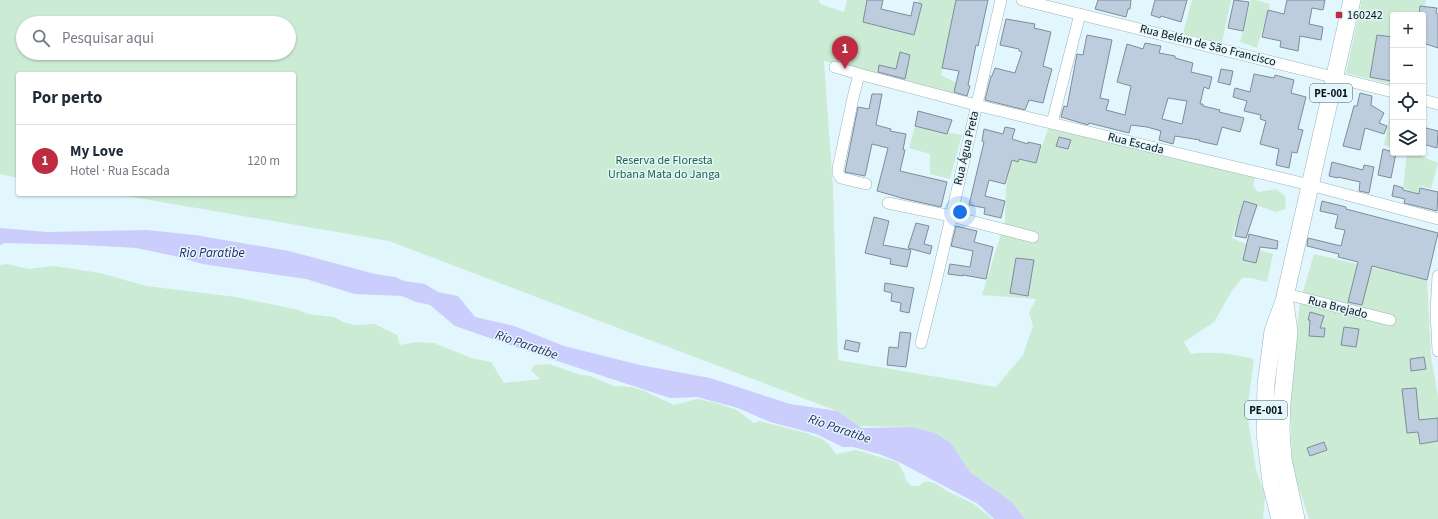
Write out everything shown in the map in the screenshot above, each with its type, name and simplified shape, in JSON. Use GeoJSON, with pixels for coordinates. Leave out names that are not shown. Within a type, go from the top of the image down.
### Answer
{"type":"FeatureCollection","features":[{"type":"Feature","properties":{"kind":"main road","name":"PE-001"},"geometry":{"type":"LineString","coordinates":[[1280,519],[1271,483],[1265,433],[1266,384],[1273,331],[1285,298],[1352,0]]}},
{"type":"Feature","properties":{"kind":"main road","name":"PE-001"},"geometry":{"type":"LineString","coordinates":[[1285,298],[1289,332],[1282,403],[1281,430],[1283,459],[1296,519]]}},
{"type":"Feature","properties":{"kind":"street","name":"Rua Água Preta"},"geometry":{"type":"LineString","coordinates":[[921,344],[1001,0]]}},
{"type":"Feature","properties":{"kind":"street","name":"Rua Belém de São Francisco"},"geometry":{"type":"LineString","coordinates":[[1022,0],[1390,91]]}},
{"type":"Feature","properties":{"kind":"street"},"geometry":{"type":"LineString","coordinates":[[1052,123],[1080,14]]}},
{"type":"Feature","properties":{"kind":"street","name":"Rua Escada"},"geometry":{"type":"LineString","coordinates":[[835,66],[859,74],[976,105],[1310,185],[1438,219]]}},
{"type":"Feature","properties":{"kind":"street"},"geometry":{"type":"LineString","coordinates":[[859,74],[838,174],[841,178],[866,184]]}},
{"type":"Feature","properties":{"kind":"street"},"geometry":{"type":"LineString","coordinates":[[1426,101],[1438,104]]}},
{"type":"Feature","properties":{"kind":"street"},"geometry":{"type":"LineString","coordinates":[[888,203],[951,216],[1033,237]]}},
{"type":"Feature","properties":{"kind":"street"},"geometry":{"type":"LineString","coordinates":[[1438,276],[1436,311],[1438,351]]}},
{"type":"Feature","properties":{"kind":"street","name":"Rua Brejado"},"geometry":{"type":"LineString","coordinates":[[1285,298],[1390,320]]}},
{"type":"Feature","properties":{"kind":"green space","name":"Reserva de Floresta Urbana Mata do Janga"},"geometry":{"type":"Polygon","coordinates":[[[0,0],[819,0],[820,4],[844,12],[847,0],[867,0],[863,22],[914,35],[918,0],[956,0],[941,75],[957,83],[954,93],[824,61],[833,187],[838,360],[996,387],[1023,355],[1033,326],[1029,313],[1036,299],[982,295],[1005,221],[1006,188],[1011,160],[1023,160],[1036,163],[1050,124],[1231,167],[1245,176],[1256,175],[1253,186],[1258,192],[1276,189],[1285,196],[1286,209],[1276,212],[1244,201],[1232,238],[1246,244],[1248,247],[1273,254],[1267,282],[1251,278],[1242,278],[1233,289],[1214,322],[1184,342],[1191,354],[1223,354],[1254,359],[1247,413],[1256,469],[1265,496],[1263,519],[1025,519],[1012,502],[970,472],[951,443],[912,427],[858,426],[837,411],[389,241],[127,196],[296,196],[296,72],[16,72],[16,178],[0,174],[0,0]]]}},
{"type":"Feature","properties":{"kind":"green space"},"geometry":{"type":"Polygon","coordinates":[[[1192,0],[1231,0],[1222,43],[1183,33],[1192,0]]]}},
{"type":"Feature","properties":{"kind":"green space"},"geometry":{"type":"Polygon","coordinates":[[[1251,0],[1270,4],[1257,48],[1240,42],[1251,0]]]}},
{"type":"Feature","properties":{"kind":"green space"},"geometry":{"type":"Polygon","coordinates":[[[1362,0],[1426,0],[1425,6],[1420,6],[1418,12],[1390,12],[1390,84],[1346,73],[1362,0]]]}},
{"type":"Feature","properties":{"kind":"green space"},"geometry":{"type":"Polygon","coordinates":[[[1390,113],[1390,147],[1384,145],[1390,113]]]}},
{"type":"Feature","properties":{"kind":"green space"},"geometry":{"type":"Polygon","coordinates":[[[915,126],[962,135],[950,179],[930,174],[930,154],[909,148],[915,126]]]}},
{"type":"Feature","properties":{"kind":"green space"},"geometry":{"type":"Polygon","coordinates":[[[1407,156],[1420,156],[1438,163],[1431,189],[1420,186],[1419,194],[1403,188],[1407,156]]]}},
{"type":"Feature","properties":{"kind":"green space"},"geometry":{"type":"Polygon","coordinates":[[[1314,254],[1427,280],[1431,356],[1438,397],[1438,519],[1309,519],[1292,467],[1290,399],[1300,301],[1314,254]]]}},
{"type":"Feature","properties":{"kind":"green space"},"geometry":{"type":"Polygon","coordinates":[[[7,264],[29,269],[54,266],[100,273],[146,286],[236,297],[299,310],[308,314],[334,317],[343,322],[355,325],[375,324],[397,335],[400,345],[415,342],[434,343],[471,358],[491,362],[504,383],[541,379],[531,371],[534,365],[549,364],[581,375],[590,376],[614,386],[631,387],[642,390],[674,405],[697,399],[713,402],[737,410],[754,423],[759,421],[806,433],[822,439],[829,444],[836,454],[856,450],[897,462],[904,473],[906,480],[911,486],[918,486],[926,481],[935,483],[947,491],[974,504],[992,519],[0,519],[0,265],[7,264]]]}},
{"type":"Feature","properties":{"kind":"water","name":"Rio Paratibe"},"geometry":{"type":"Polygon","coordinates":[[[0,228],[47,232],[147,230],[195,235],[289,251],[375,274],[425,284],[438,292],[458,296],[475,317],[514,326],[564,346],[640,365],[710,378],[790,404],[837,411],[862,428],[912,427],[935,433],[951,443],[970,472],[1012,502],[1025,519],[994,519],[978,504],[899,462],[879,454],[853,447],[843,447],[816,434],[770,422],[738,408],[697,397],[670,398],[551,359],[455,326],[430,305],[416,302],[402,296],[355,294],[306,279],[202,264],[179,257],[136,248],[5,243],[0,245],[0,228]]]}},
{"type":"Feature","properties":{"kind":"building"},"geometry":{"type":"Polygon","coordinates":[[[867,0],[883,0],[881,9],[911,16],[914,2],[922,4],[914,35],[863,22],[867,0]]]}},
{"type":"Feature","properties":{"kind":"building"},"geometry":{"type":"Polygon","coordinates":[[[956,0],[988,0],[978,46],[976,45],[968,85],[970,86],[967,96],[954,92],[959,71],[942,68],[956,0]]]}},
{"type":"Feature","properties":{"kind":"building"},"geometry":{"type":"Polygon","coordinates":[[[1098,0],[1131,0],[1130,9],[1128,9],[1126,17],[1095,9],[1098,0]]]}},
{"type":"Feature","properties":{"kind":"building"},"geometry":{"type":"Polygon","coordinates":[[[1155,0],[1187,0],[1181,22],[1161,16],[1160,18],[1151,15],[1155,0]]]}},
{"type":"Feature","properties":{"kind":"building"},"geometry":{"type":"Polygon","coordinates":[[[1234,0],[1249,2],[1243,31],[1228,28],[1234,0]]]}},
{"type":"Feature","properties":{"kind":"building"},"geometry":{"type":"Polygon","coordinates":[[[1287,0],[1325,0],[1323,10],[1312,8],[1309,24],[1323,27],[1321,40],[1300,36],[1298,51],[1280,47],[1281,41],[1262,37],[1268,10],[1284,14],[1287,0]]]}},
{"type":"Feature","properties":{"kind":"building"},"geometry":{"type":"Polygon","coordinates":[[[1420,6],[1437,8],[1438,48],[1426,44],[1426,12],[1419,12],[1420,6]]]}},
{"type":"Feature","properties":{"kind":"building"},"geometry":{"type":"Polygon","coordinates":[[[1006,19],[1035,24],[1034,28],[1051,32],[1043,66],[1052,69],[1043,103],[1029,100],[1025,110],[985,100],[991,76],[995,68],[1015,73],[1022,52],[1019,51],[1019,49],[1000,45],[1006,19]]]}},
{"type":"Feature","properties":{"kind":"building"},"geometry":{"type":"Polygon","coordinates":[[[1087,35],[1112,40],[1100,98],[1109,100],[1106,110],[1125,115],[1131,86],[1117,82],[1127,44],[1143,49],[1145,43],[1161,46],[1159,53],[1175,56],[1175,58],[1193,63],[1191,72],[1212,77],[1209,89],[1204,87],[1200,104],[1220,110],[1219,112],[1244,118],[1240,132],[1222,127],[1217,145],[1199,141],[1200,140],[1175,136],[1173,144],[1159,140],[1161,131],[1147,127],[1131,125],[1129,133],[1089,123],[1088,125],[1061,117],[1064,106],[1067,107],[1077,54],[1083,55],[1087,35]],[[1168,98],[1162,119],[1182,124],[1187,101],[1168,98]]]}},
{"type":"Feature","properties":{"kind":"building"},"geometry":{"type":"Polygon","coordinates":[[[1377,35],[1390,37],[1390,81],[1370,77],[1377,35]]]}},
{"type":"Feature","properties":{"kind":"building"},"geometry":{"type":"Polygon","coordinates":[[[900,52],[910,55],[905,79],[878,72],[879,65],[896,69],[900,52]]]}},
{"type":"Feature","properties":{"kind":"building"},"geometry":{"type":"Polygon","coordinates":[[[1221,69],[1233,71],[1230,85],[1218,82],[1221,69]]]}},
{"type":"Feature","properties":{"kind":"building"},"geometry":{"type":"Polygon","coordinates":[[[1254,74],[1274,78],[1275,75],[1294,80],[1291,93],[1306,97],[1298,129],[1303,130],[1297,153],[1292,152],[1289,168],[1276,165],[1279,149],[1260,144],[1266,121],[1260,119],[1261,115],[1244,111],[1247,101],[1233,97],[1235,88],[1250,92],[1254,74]]]}},
{"type":"Feature","properties":{"kind":"building"},"geometry":{"type":"Polygon","coordinates":[[[1360,93],[1372,96],[1371,105],[1384,113],[1379,123],[1387,126],[1384,134],[1365,128],[1360,150],[1343,146],[1354,106],[1357,106],[1360,93]]]}},
{"type":"Feature","properties":{"kind":"building"},"geometry":{"type":"Polygon","coordinates":[[[872,94],[882,94],[876,125],[891,129],[890,131],[906,134],[903,150],[905,150],[900,171],[947,182],[941,207],[877,191],[888,148],[872,144],[865,176],[845,172],[858,107],[869,109],[872,94]]]}},
{"type":"Feature","properties":{"kind":"building"},"geometry":{"type":"Polygon","coordinates":[[[918,111],[952,120],[947,134],[915,126],[918,111]]]}},
{"type":"Feature","properties":{"kind":"building"},"geometry":{"type":"Polygon","coordinates":[[[1005,127],[1015,129],[1012,139],[1028,144],[1028,142],[1041,145],[1036,163],[1019,159],[1018,162],[1012,160],[1005,184],[989,180],[985,196],[1005,201],[1001,218],[984,214],[985,208],[969,205],[984,142],[982,141],[984,129],[1003,134],[1005,127]]]}},
{"type":"Feature","properties":{"kind":"building"},"geometry":{"type":"Polygon","coordinates":[[[1426,128],[1438,131],[1437,148],[1426,145],[1426,128]]]}},
{"type":"Feature","properties":{"kind":"building"},"geometry":{"type":"Polygon","coordinates":[[[1059,137],[1071,140],[1068,149],[1056,146],[1059,137]]]}},
{"type":"Feature","properties":{"kind":"building"},"geometry":{"type":"Polygon","coordinates":[[[1383,149],[1390,151],[1390,156],[1395,156],[1391,178],[1378,175],[1383,149]]]}},
{"type":"Feature","properties":{"kind":"building"},"geometry":{"type":"Polygon","coordinates":[[[1332,162],[1363,170],[1364,165],[1374,167],[1369,193],[1359,191],[1360,182],[1329,176],[1332,162]]]}},
{"type":"Feature","properties":{"kind":"building"},"geometry":{"type":"Polygon","coordinates":[[[1394,185],[1403,188],[1403,190],[1419,194],[1420,188],[1438,192],[1437,211],[1404,203],[1405,199],[1392,196],[1394,185]]]}},
{"type":"Feature","properties":{"kind":"building"},"geometry":{"type":"Polygon","coordinates":[[[1244,201],[1257,205],[1246,238],[1235,236],[1244,201]]]}},
{"type":"Feature","properties":{"kind":"building"},"geometry":{"type":"Polygon","coordinates":[[[1322,201],[1346,207],[1346,209],[1438,233],[1427,280],[1372,266],[1362,305],[1348,302],[1358,262],[1338,257],[1339,254],[1307,246],[1308,238],[1341,246],[1345,230],[1335,228],[1338,215],[1320,211],[1322,201]]]}},
{"type":"Feature","properties":{"kind":"building"},"geometry":{"type":"Polygon","coordinates":[[[874,217],[889,221],[883,245],[911,250],[907,267],[890,264],[891,259],[865,253],[874,217]]]}},
{"type":"Feature","properties":{"kind":"building"},"geometry":{"type":"Polygon","coordinates":[[[916,223],[929,226],[924,244],[932,246],[930,254],[908,248],[916,223]]]}},
{"type":"Feature","properties":{"kind":"building"},"geometry":{"type":"Polygon","coordinates":[[[956,226],[977,231],[974,242],[993,247],[986,279],[948,274],[950,264],[970,267],[973,251],[951,246],[956,226]]]}},
{"type":"Feature","properties":{"kind":"building"},"geometry":{"type":"Polygon","coordinates":[[[1249,234],[1278,241],[1277,249],[1260,247],[1256,263],[1243,260],[1249,234]]]}},
{"type":"Feature","properties":{"kind":"building"},"geometry":{"type":"Polygon","coordinates":[[[1016,258],[1034,260],[1028,296],[1010,293],[1016,258]]]}},
{"type":"Feature","properties":{"kind":"building"},"geometry":{"type":"Polygon","coordinates":[[[885,283],[914,288],[909,313],[900,311],[901,303],[891,301],[892,293],[884,291],[885,283]]]}},
{"type":"Feature","properties":{"kind":"building"},"geometry":{"type":"Polygon","coordinates":[[[1310,312],[1324,316],[1320,328],[1325,328],[1324,337],[1309,336],[1310,320],[1308,320],[1310,312]]]}},
{"type":"Feature","properties":{"kind":"building"},"geometry":{"type":"Polygon","coordinates":[[[1344,327],[1359,329],[1356,347],[1341,345],[1344,327]]]}},
{"type":"Feature","properties":{"kind":"building"},"geometry":{"type":"Polygon","coordinates":[[[900,332],[911,333],[906,367],[887,365],[889,347],[898,348],[900,332]]]}},
{"type":"Feature","properties":{"kind":"building"},"geometry":{"type":"Polygon","coordinates":[[[846,340],[860,343],[858,352],[844,349],[846,340]]]}},
{"type":"Feature","properties":{"kind":"building"},"geometry":{"type":"Polygon","coordinates":[[[1424,357],[1426,369],[1411,371],[1410,359],[1424,357]]]}},
{"type":"Feature","properties":{"kind":"building"},"geometry":{"type":"Polygon","coordinates":[[[1416,388],[1419,420],[1438,418],[1438,441],[1420,444],[1418,432],[1407,433],[1402,389],[1416,388]]]}},
{"type":"Feature","properties":{"kind":"building"},"geometry":{"type":"Polygon","coordinates":[[[1324,442],[1327,450],[1310,456],[1307,448],[1324,442]]]}},
{"type":"Feature","properties":{"kind":"place","name":"160242"},"geometry":{"type":"Point","coordinates":[1339,15]}},
{"type":"Feature","properties":{"kind":"place","name":"My Love"},"geometry":{"type":"Point","coordinates":[845,69]}}]}
